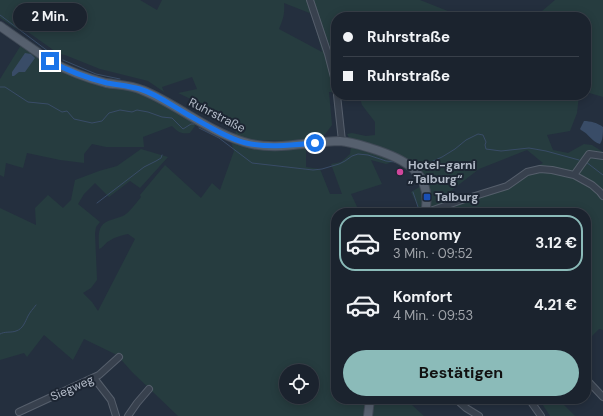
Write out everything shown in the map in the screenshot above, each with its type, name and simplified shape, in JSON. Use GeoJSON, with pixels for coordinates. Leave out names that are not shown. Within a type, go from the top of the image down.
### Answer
{"type":"FeatureCollection","features":[{"type":"Feature","properties":{"kind":"main road","name":"Ruhrstraße"},"geometry":{"type":"LineString","coordinates":[[0,26],[57,65],[107,83],[141,89],[200,122],[246,143],[289,146],[342,142],[352,143],[397,157],[406,162],[415,170],[423,182],[427,198],[426,208]]}},
{"type":"Feature","properties":{"kind":"main road"},"geometry":{"type":"LineString","coordinates":[[368,416],[369,404]]}},
{"type":"Feature","properties":{"kind":"street"},"geometry":{"type":"LineString","coordinates":[[310,0],[331,66]]}},
{"type":"Feature","properties":{"kind":"street"},"geometry":{"type":"LineString","coordinates":[[338,100],[342,142]]}},
{"type":"Feature","properties":{"kind":"street"},"geometry":{"type":"LineString","coordinates":[[576,172],[589,154],[603,156]]}},
{"type":"Feature","properties":{"kind":"street"},"geometry":{"type":"LineString","coordinates":[[439,208],[507,186],[527,172],[540,169],[576,172],[603,196]]}},
{"type":"Feature","properties":{"kind":"street","name":"Siegweg"},"geometry":{"type":"LineString","coordinates":[[20,412],[94,378],[119,358]]}},
{"type":"Feature","properties":{"kind":"street"},"geometry":{"type":"LineString","coordinates":[[94,378],[111,400],[116,416]]}},
{"type":"Feature","properties":{"kind":"street"},"geometry":{"type":"LineString","coordinates":[[591,383],[602,392]]}},
{"type":"Feature","properties":{"kind":"street"},"geometry":{"type":"LineString","coordinates":[[128,416],[149,389]]}},
{"type":"Feature","properties":{"kind":"street"},"geometry":{"type":"LineString","coordinates":[[462,404],[479,416]]}},
{"type":"Feature","properties":{"kind":"street"},"geometry":{"type":"LineString","coordinates":[[533,404],[541,416]]}},
{"type":"Feature","properties":{"kind":"green space"},"geometry":{"type":"Polygon","coordinates":[[[0,0],[140,0],[157,10],[162,0],[420,0],[450,12],[331,12],[331,92],[329,92],[332,125],[323,137],[292,141],[251,140],[235,135],[239,122],[178,93],[197,89],[192,77],[162,87],[164,92],[148,81],[100,69],[59,54],[18,25],[17,29],[0,18],[0,0]],[[284,3],[283,16],[279,29],[322,52],[312,14],[284,3]]]}},
{"type":"Feature","properties":{"kind":"green space"},"geometry":{"type":"Polygon","coordinates":[[[555,0],[603,0],[603,97],[591,93],[591,12],[541,12],[555,0]]]}},
{"type":"Feature","properties":{"kind":"green space"},"geometry":{"type":"Polygon","coordinates":[[[21,45],[53,65],[148,96],[197,123],[190,133],[180,132],[172,126],[143,137],[144,147],[106,147],[92,144],[84,154],[84,163],[27,153],[23,168],[6,163],[4,177],[0,175],[0,79],[21,45]]]}},
{"type":"Feature","properties":{"kind":"green space"},"geometry":{"type":"Polygon","coordinates":[[[360,100],[578,100],[577,113],[570,131],[547,135],[553,150],[568,153],[584,144],[592,145],[603,152],[603,330],[599,329],[591,337],[591,208],[427,208],[419,171],[351,141],[347,134],[352,133],[366,136],[375,135],[375,122],[362,105],[360,100]],[[527,150],[479,169],[443,197],[467,196],[498,188],[543,163],[527,150]]]}},
{"type":"Feature","properties":{"kind":"green space"},"geometry":{"type":"Polygon","coordinates":[[[231,142],[253,149],[306,149],[306,167],[320,169],[330,194],[342,194],[331,164],[341,162],[350,154],[351,146],[382,155],[403,164],[393,162],[386,164],[371,160],[382,184],[351,194],[358,208],[331,208],[331,404],[367,404],[365,416],[178,416],[132,372],[117,355],[84,339],[73,360],[44,335],[27,357],[24,353],[0,360],[0,208],[36,225],[35,208],[48,195],[63,208],[71,200],[75,180],[117,166],[141,149],[168,157],[140,188],[130,181],[109,197],[95,183],[84,194],[78,204],[100,222],[96,227],[95,233],[97,280],[91,288],[83,293],[98,311],[135,239],[128,234],[111,240],[99,249],[99,233],[104,223],[123,216],[128,212],[165,165],[201,198],[212,183],[220,190],[234,151],[231,142]]]}},
{"type":"Feature","properties":{"kind":"green space"},"geometry":{"type":"Polygon","coordinates":[[[421,186],[423,198],[422,208],[418,208],[411,192],[421,186]]]}},
{"type":"Feature","properties":{"kind":"green space"},"geometry":{"type":"Polygon","coordinates":[[[372,404],[412,404],[424,416],[370,416],[372,404]]]}},
{"type":"Feature","properties":{"kind":"green space"},"geometry":{"type":"Polygon","coordinates":[[[542,404],[563,404],[575,416],[550,416],[542,404]]]}},
{"type":"Feature","properties":{"kind":"water"},"geometry":{"type":"Polygon","coordinates":[[[25,53],[31,54],[35,58],[25,72],[19,72],[12,76],[12,72],[25,53]]]}},
{"type":"Feature","properties":{"kind":"water"},"geometry":{"type":"Polygon","coordinates":[[[584,121],[594,122],[603,127],[600,144],[595,142],[580,129],[584,121]]]}},
{"type":"Feature","properties":{"kind":"waterway"},"geometry":{"type":"LineString","coordinates":[[0,15],[57,58]]}},
{"type":"Feature","properties":{"kind":"waterway"},"geometry":{"type":"LineString","coordinates":[[326,38],[331,52]]}},
{"type":"Feature","properties":{"kind":"waterway"},"geometry":{"type":"LineString","coordinates":[[63,60],[96,74],[120,79]]}},
{"type":"Feature","properties":{"kind":"waterway"},"geometry":{"type":"LineString","coordinates":[[0,87],[5,87],[28,102],[48,104],[62,112],[67,111],[74,119],[92,123],[102,121],[109,113],[120,110],[132,112],[137,110],[162,117],[172,118],[183,129],[191,124],[194,124]]}},
{"type":"Feature","properties":{"kind":"waterway"},"geometry":{"type":"LineString","coordinates":[[199,128],[219,138],[252,163],[313,170],[339,164],[358,154],[395,162]]}},
{"type":"Feature","properties":{"kind":"waterway"},"geometry":{"type":"LineString","coordinates":[[419,165],[422,166],[442,157],[466,140],[478,134],[483,135],[486,142],[486,149],[501,151],[529,148],[579,160]]}},
{"type":"Feature","properties":{"kind":"waterway"},"geometry":{"type":"LineString","coordinates":[[97,203],[144,167],[161,158],[162,155]]}},
{"type":"Feature","properties":{"kind":"waterway"},"geometry":{"type":"LineString","coordinates":[[586,162],[603,175]]}},
{"type":"Feature","properties":{"kind":"waterway"},"geometry":{"type":"LineString","coordinates":[[413,192],[418,208]]}},
{"type":"Feature","properties":{"kind":"waterway"},"geometry":{"type":"LineString","coordinates":[[0,334],[14,332],[20,329],[36,305]]}},
{"type":"Feature","properties":{"kind":"place","name":"Hotel-garni „Talburg“"},"geometry":{"type":"Point","coordinates":[400,172]}},
{"type":"Feature","properties":{"kind":"place","name":"Talburg"},"geometry":{"type":"Point","coordinates":[427,197]}},
{"type":"Feature","properties":{"kind":"route"},"geometry":{"type":"LineString","coordinates":[[50,61],[81,75],[107,83],[141,89],[200,122],[246,143],[289,146],[315,143]]}}]}
